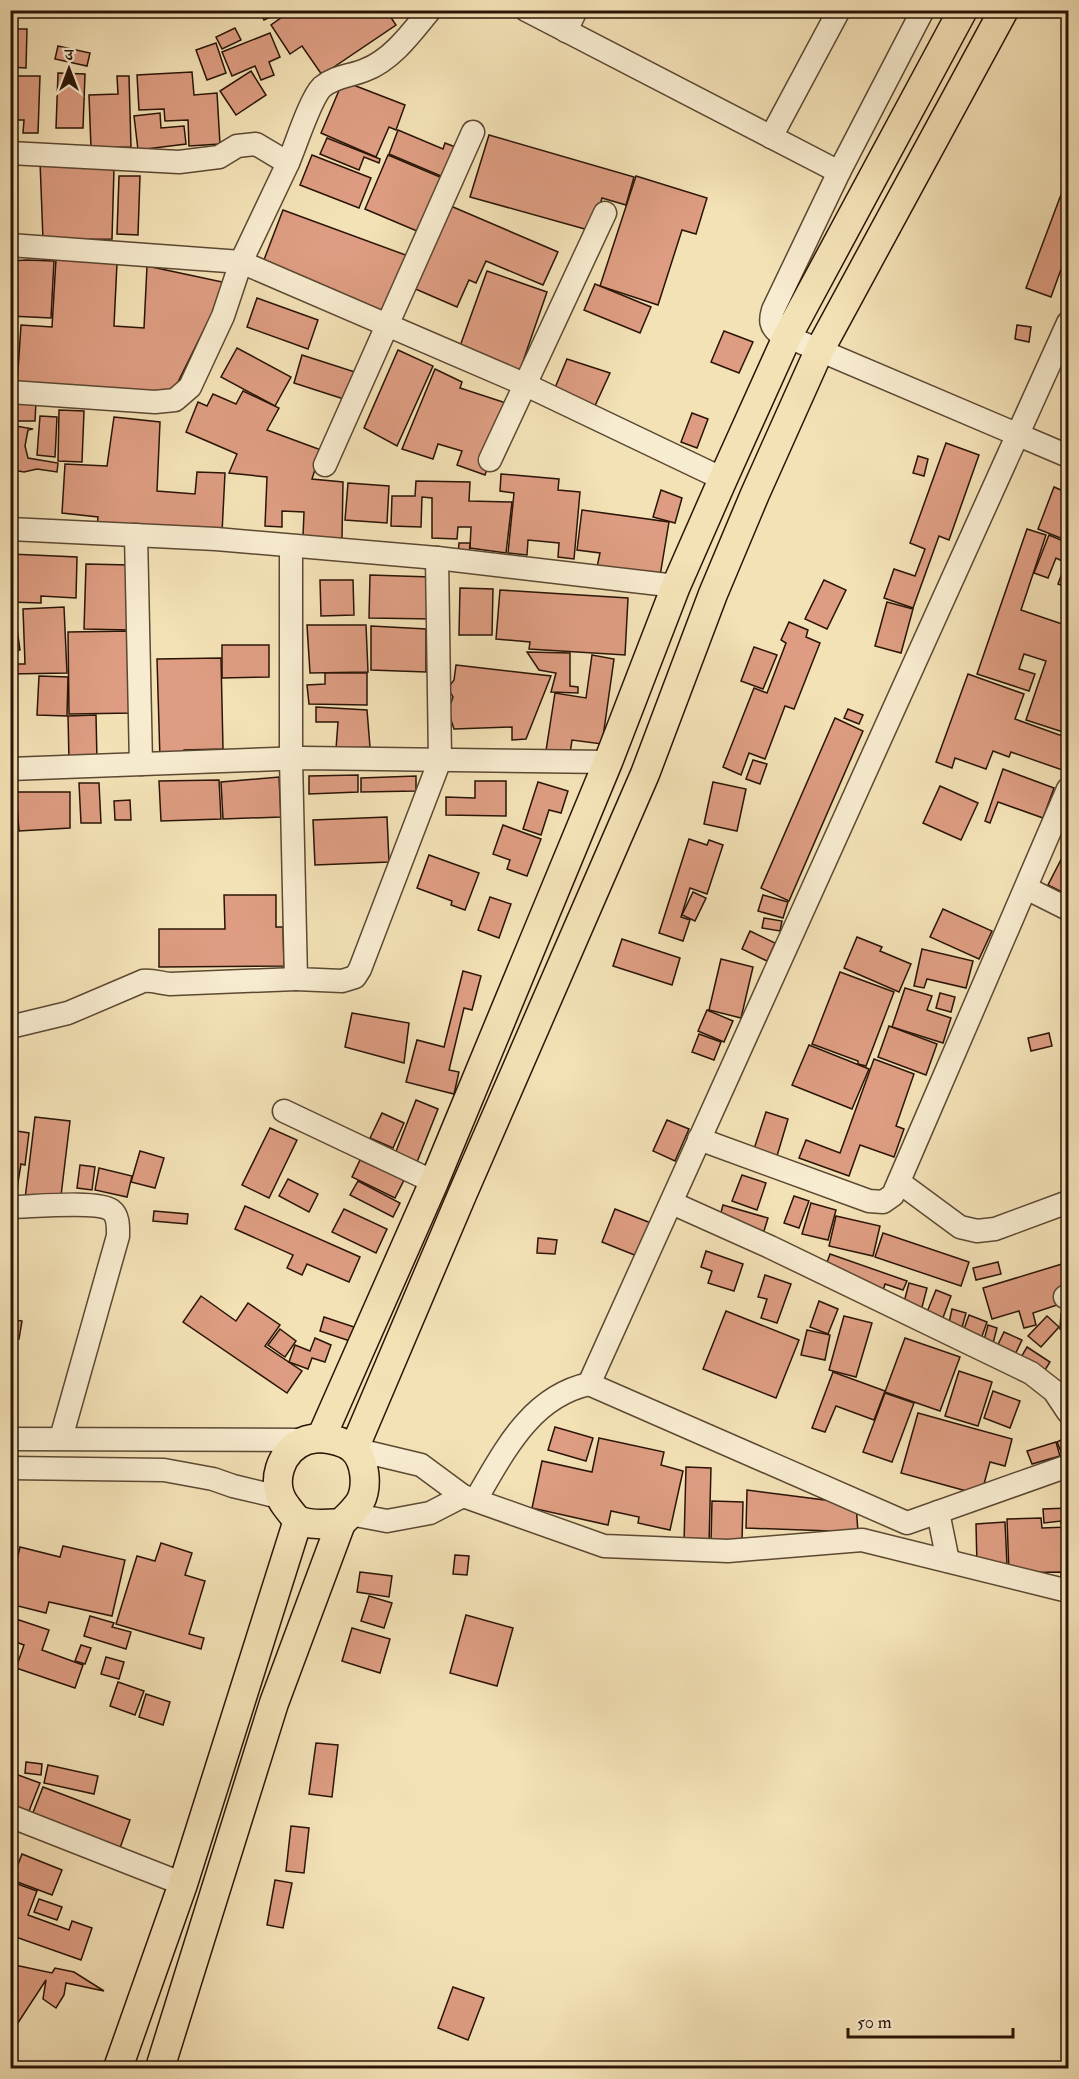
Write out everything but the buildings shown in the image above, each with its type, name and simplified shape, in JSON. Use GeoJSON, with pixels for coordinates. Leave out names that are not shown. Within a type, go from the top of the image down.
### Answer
{"type":"FeatureCollection","features":[{"type":"Feature","properties":{"kind":"main road"},"geometry":{"type":"LineString","coordinates":[[313,1439],[434,1182],[608,762],[676,586],[787,337],[963,10]]}},
{"type":"Feature","properties":{"kind":"main road"},"geometry":{"type":"LineString","coordinates":[[354,1449],[645,774],[713,594],[819,351],[1004,10]]}},
{"type":"Feature","properties":{"kind":"main road"},"geometry":{"type":"LineString","coordinates":[[160,2068],[274,1703],[345,1518],[360,1502],[364,1488],[364,1473],[354,1449],[337,1440],[313,1439],[293,1448],[283,1459],[279,1472],[279,1497],[298,1520],[312,1523],[345,1518]]}},
{"type":"Feature","properties":{"kind":"main road"},"geometry":{"type":"LineString","coordinates":[[118,2068],[183,1884],[298,1520]]}},
{"type":"Feature","properties":{"kind":"street"},"geometry":{"type":"LineString","coordinates":[[10,392],[155,402],[175,400],[190,387],[223,316],[241,262],[288,164],[315,98],[322,88],[334,79],[366,70],[384,59],[402,43],[430,10]]}},
{"type":"Feature","properties":{"kind":"street"},"geometry":{"type":"LineString","coordinates":[[526,10],[839,172]]}},
{"type":"Feature","properties":{"kind":"street"},"geometry":{"type":"LineString","coordinates":[[566,31],[576,10]]}},
{"type":"Feature","properties":{"kind":"street"},"geometry":{"type":"LineString","coordinates":[[771,137],[839,10]]}},
{"type":"Feature","properties":{"kind":"street"},"geometry":{"type":"LineString","coordinates":[[923,10],[839,172],[773,310],[771,320],[773,329],[819,351],[1068,456]]}},
{"type":"Feature","properties":{"kind":"street"},"geometry":{"type":"LineString","coordinates":[[325,465],[473,132]]}},
{"type":"Feature","properties":{"kind":"street"},"geometry":{"type":"LineString","coordinates":[[10,153],[179,162],[219,157],[237,146],[256,144],[288,164]]}},
{"type":"Feature","properties":{"kind":"street"},"geometry":{"type":"LineString","coordinates":[[490,460],[604,213]]}},
{"type":"Feature","properties":{"kind":"street"},"geometry":{"type":"LineString","coordinates":[[10,245],[241,262],[524,384],[723,478]]}},
{"type":"Feature","properties":{"kind":"street"},"geometry":{"type":"LineString","coordinates":[[589,1384],[1068,323]]}},
{"type":"Feature","properties":{"kind":"street"},"geometry":{"type":"LineString","coordinates":[[10,529],[136,535],[437,558],[676,586]]}},
{"type":"Feature","properties":{"kind":"street"},"geometry":{"type":"LineString","coordinates":[[136,535],[141,764]]}},
{"type":"Feature","properties":{"kind":"street"},"geometry":{"type":"LineString","coordinates":[[291,546],[291,759],[296,979]]}},
{"type":"Feature","properties":{"kind":"street"},"geometry":{"type":"LineString","coordinates":[[10,1027],[68,1013],[142,981],[153,980],[170,984],[296,979],[342,981],[355,977],[440,760],[437,558]]}},
{"type":"Feature","properties":{"kind":"street"},"geometry":{"type":"LineString","coordinates":[[10,769],[291,759],[608,762]]}},
{"type":"Feature","properties":{"kind":"street"},"geometry":{"type":"LineString","coordinates":[[699,1139],[869,1201],[883,1202],[893,1195],[1068,789]]}},
{"type":"Feature","properties":{"kind":"street"},"geometry":{"type":"LineString","coordinates":[[1026,888],[1068,909]]}},
{"type":"Feature","properties":{"kind":"street"},"geometry":{"type":"LineString","coordinates":[[284,1111],[434,1182]]}},
{"type":"Feature","properties":{"kind":"street"},"geometry":{"type":"LineString","coordinates":[[899,1182],[960,1227],[977,1231],[995,1229],[1068,1202]]}},
{"type":"Feature","properties":{"kind":"street"},"geometry":{"type":"LineString","coordinates":[[675,1196],[770,1247],[1031,1373],[1054,1391],[1068,1412]]}},
{"type":"Feature","properties":{"kind":"street"},"geometry":{"type":"LineString","coordinates":[[10,1208],[95,1205],[111,1210],[118,1220],[118,1236],[61,1438]]}},
{"type":"Feature","properties":{"kind":"street"},"geometry":{"type":"LineString","coordinates":[[345,1518],[387,1521],[430,1513],[470,1498],[516,1434],[538,1410],[555,1397],[576,1387],[589,1384],[907,1523]]}},
{"type":"Feature","properties":{"kind":"street"},"geometry":{"type":"LineString","coordinates":[[10,1439],[313,1439]]}},
{"type":"Feature","properties":{"kind":"street"},"geometry":{"type":"LineString","coordinates":[[354,1449],[421,1465],[470,1498],[604,1546],[728,1551],[862,1540],[938,1512],[1067,1470]]}},
{"type":"Feature","properties":{"kind":"street"},"geometry":{"type":"LineString","coordinates":[[11,1469],[164,1470],[213,1479],[279,1497]]}},
{"type":"Feature","properties":{"kind":"street"},"geometry":{"type":"LineString","coordinates":[[938,1512],[948,1561]]}},
{"type":"Feature","properties":{"kind":"street"},"geometry":{"type":"LineString","coordinates":[[862,1540],[1068,1591]]}},
{"type":"Feature","properties":{"kind":"street"},"geometry":{"type":"LineString","coordinates":[[10,1816],[183,1884]]}}]}
